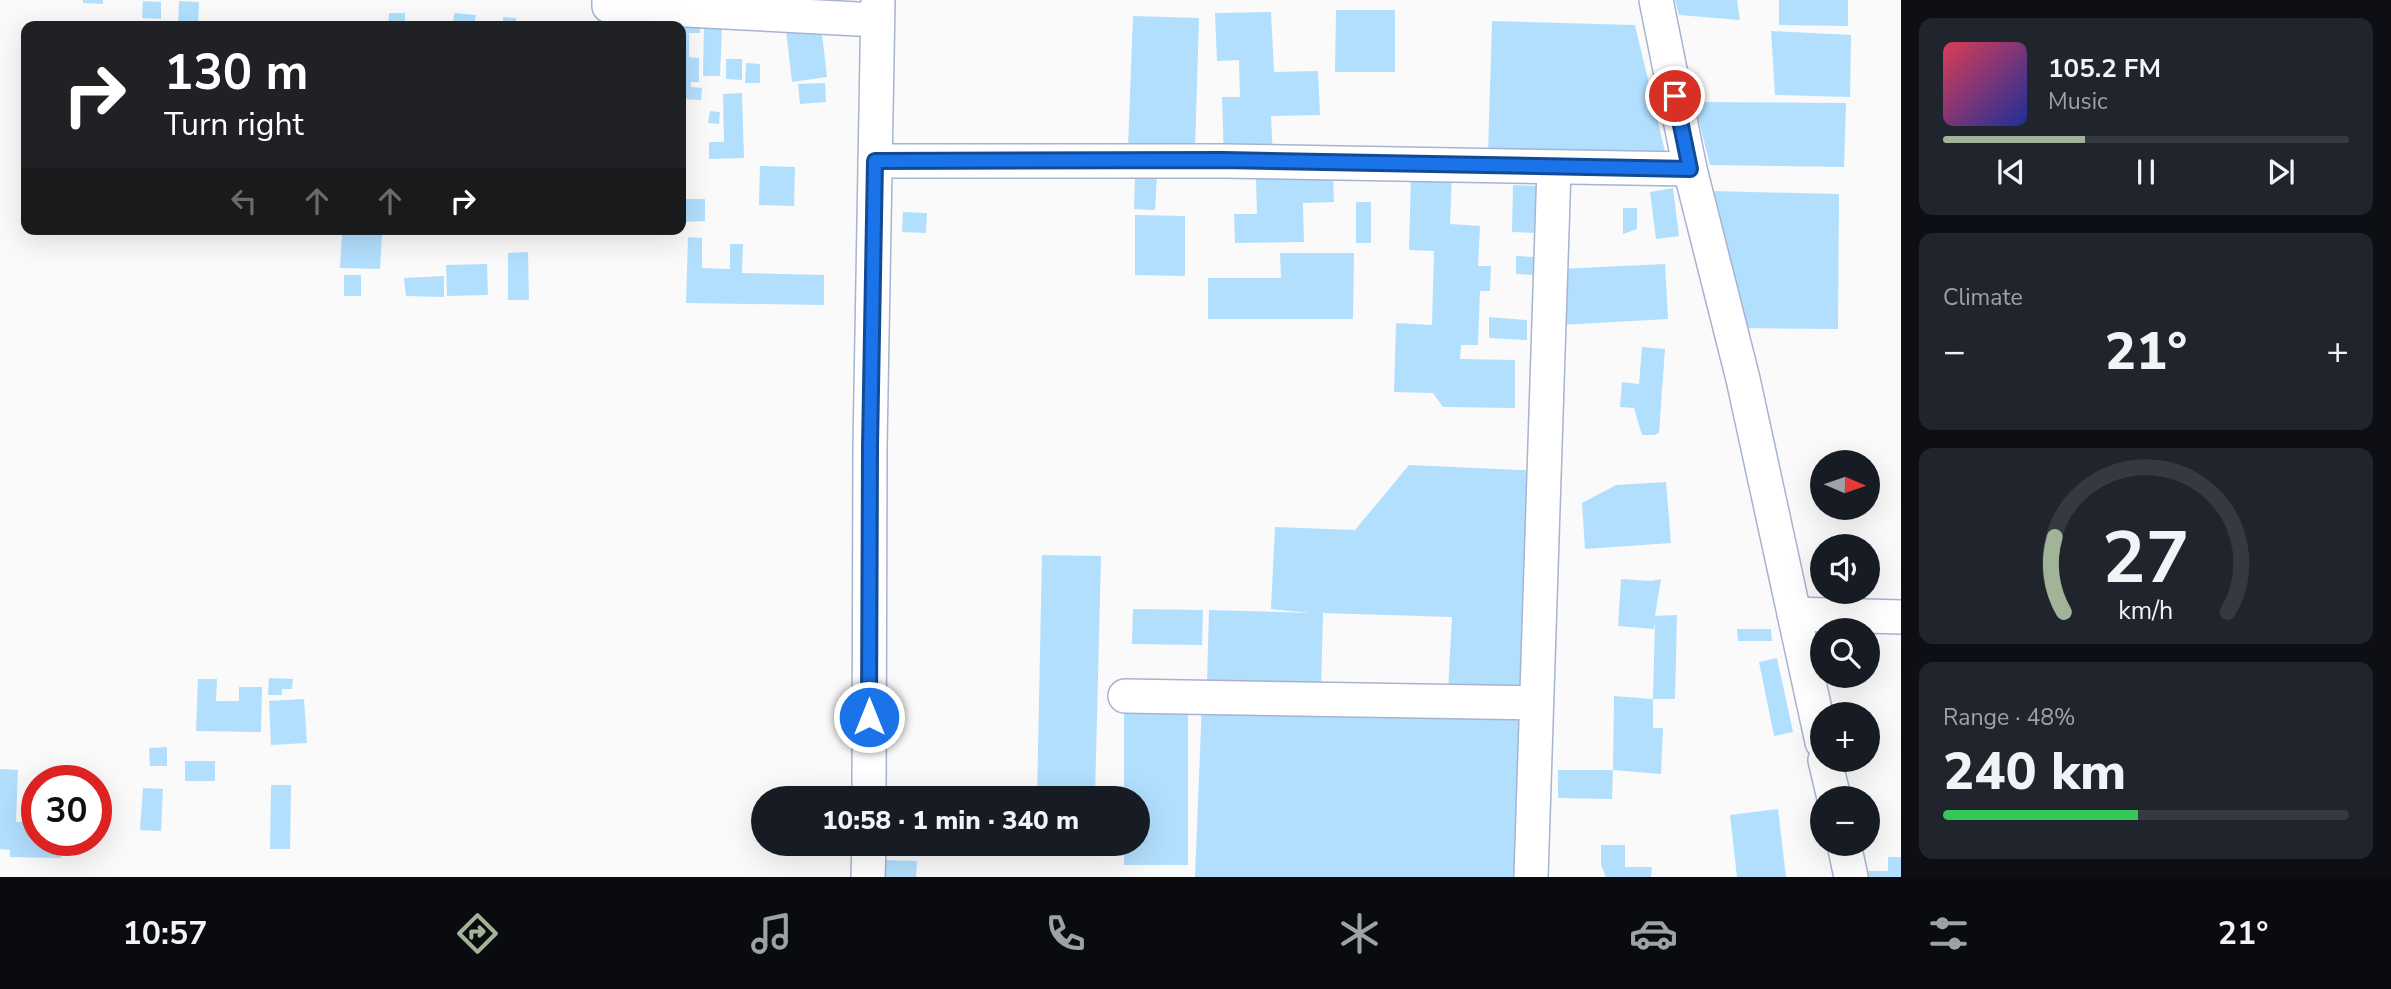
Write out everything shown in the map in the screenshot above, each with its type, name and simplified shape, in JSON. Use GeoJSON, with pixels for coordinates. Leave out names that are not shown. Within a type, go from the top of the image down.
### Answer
{"type":"FeatureCollection","features":[{"type":"Feature","properties":{"kind":"street"},"geometry":{"type":"LineString","coordinates":[[609,0],[609,6],[877,10],[870,447],[869,786]]}},
{"type":"Feature","properties":{"kind":"street"},"geometry":{"type":"LineString","coordinates":[[1656,0],[1690,169],[1743,379],[1813,702]]}},
{"type":"Feature","properties":{"kind":"street"},"geometry":{"type":"LineString","coordinates":[[875,161],[1224,160],[1690,169]]}},
{"type":"Feature","properties":{"kind":"street"},"geometry":{"type":"LineString","coordinates":[[1531,877],[1554,168]]}},
{"type":"Feature","properties":{"kind":"street"},"geometry":{"type":"LineString","coordinates":[[1794,614],[1901,617]]}},
{"type":"Feature","properties":{"kind":"street"},"geometry":{"type":"LineString","coordinates":[[1125,696],[1536,703]]}},
{"type":"Feature","properties":{"kind":"street"},"geometry":{"type":"LineString","coordinates":[[868,877],[869,856]]}},
{"type":"Feature","properties":{"kind":"street"},"geometry":{"type":"LineString","coordinates":[[1847,856],[1851,877]]}},
{"type":"Feature","properties":{"kind":"building"},"geometry":{"type":"Polygon","coordinates":[[[83,0],[103,0],[103,4],[83,3],[83,0]]]}},
{"type":"Feature","properties":{"kind":"building"},"geometry":{"type":"Polygon","coordinates":[[[1675,0],[1737,0],[1740,20],[1679,15],[1675,0]]]}},
{"type":"Feature","properties":{"kind":"building"},"geometry":{"type":"Polygon","coordinates":[[[1779,0],[1848,0],[1848,26],[1779,25],[1779,0]]]}},
{"type":"Feature","properties":{"kind":"building"},"geometry":{"type":"Polygon","coordinates":[[[143,1],[161,2],[161,19],[142,18],[143,1]]]}},
{"type":"Feature","properties":{"kind":"building"},"geometry":{"type":"Polygon","coordinates":[[[179,1],[199,2],[198,21],[178,21],[179,1]]]}},
{"type":"Feature","properties":{"kind":"building"},"geometry":{"type":"Polygon","coordinates":[[[1336,10],[1395,10],[1395,72],[1335,72],[1336,10]]]}},
{"type":"Feature","properties":{"kind":"building"},"geometry":{"type":"Polygon","coordinates":[[[1271,12],[1274,72],[1318,71],[1320,115],[1271,116],[1273,159],[1224,161],[1222,97],[1240,97],[1239,60],[1217,61],[1215,13],[1271,12]]]}},
{"type":"Feature","properties":{"kind":"building"},"geometry":{"type":"Polygon","coordinates":[[[389,13],[405,13],[405,21],[388,21],[389,13]]]}},
{"type":"Feature","properties":{"kind":"building"},"geometry":{"type":"Polygon","coordinates":[[[454,13],[476,15],[475,21],[453,21],[454,13]]]}},
{"type":"Feature","properties":{"kind":"building"},"geometry":{"type":"Polygon","coordinates":[[[1133,16],[1199,18],[1195,150],[1128,148],[1133,16]]]}},
{"type":"Feature","properties":{"kind":"building"},"geometry":{"type":"Polygon","coordinates":[[[503,17],[516,18],[516,21],[503,21],[503,17]]]}},
{"type":"Feature","properties":{"kind":"building"},"geometry":{"type":"Polygon","coordinates":[[[1492,21],[1635,25],[1667,160],[1488,155],[1492,21]]]}},
{"type":"Feature","properties":{"kind":"building"},"geometry":{"type":"Polygon","coordinates":[[[686,23],[700,24],[700,33],[689,33],[689,57],[699,58],[699,82],[691,82],[691,87],[702,88],[701,100],[686,99],[686,23]]]}},
{"type":"Feature","properties":{"kind":"building"},"geometry":{"type":"Polygon","coordinates":[[[821,25],[827,77],[792,82],[786,30],[821,25]]]}},
{"type":"Feature","properties":{"kind":"building"},"geometry":{"type":"Polygon","coordinates":[[[704,28],[722,28],[720,76],[703,76],[704,28]]]}},
{"type":"Feature","properties":{"kind":"building"},"geometry":{"type":"Polygon","coordinates":[[[1771,31],[1851,35],[1850,97],[1775,95],[1771,31]]]}},
{"type":"Feature","properties":{"kind":"building"},"geometry":{"type":"Polygon","coordinates":[[[726,59],[742,59],[742,80],[726,79],[726,59]]]}},
{"type":"Feature","properties":{"kind":"building"},"geometry":{"type":"Polygon","coordinates":[[[746,63],[760,64],[760,83],[745,83],[746,63]]]}},
{"type":"Feature","properties":{"kind":"building"},"geometry":{"type":"Polygon","coordinates":[[[825,83],[826,102],[800,104],[798,84],[825,83]]]}},
{"type":"Feature","properties":{"kind":"building"},"geometry":{"type":"Polygon","coordinates":[[[742,93],[744,158],[709,159],[709,142],[724,142],[723,94],[742,93]]]}},
{"type":"Feature","properties":{"kind":"building"},"geometry":{"type":"Polygon","coordinates":[[[1694,102],[1846,103],[1844,167],[1710,165],[1694,102]]]}},
{"type":"Feature","properties":{"kind":"building"},"geometry":{"type":"Polygon","coordinates":[[[710,111],[720,112],[719,124],[708,123],[710,111]]]}},
{"type":"Feature","properties":{"kind":"building"},"geometry":{"type":"Polygon","coordinates":[[[760,166],[795,167],[794,206],[759,205],[760,166]]]}},
{"type":"Feature","properties":{"kind":"building"},"geometry":{"type":"Polygon","coordinates":[[[1411,173],[1452,175],[1450,224],[1480,226],[1478,266],[1491,266],[1490,291],[1480,291],[1478,345],[1461,345],[1460,359],[1515,360],[1515,408],[1443,407],[1433,393],[1394,392],[1396,323],[1432,325],[1434,251],[1409,250],[1411,173]]]}},
{"type":"Feature","properties":{"kind":"building"},"geometry":{"type":"Polygon","coordinates":[[[1135,175],[1157,175],[1155,210],[1134,209],[1135,175]]]}},
{"type":"Feature","properties":{"kind":"building"},"geometry":{"type":"Polygon","coordinates":[[[1333,176],[1334,202],[1303,203],[1304,242],[1235,243],[1234,214],[1257,214],[1256,177],[1333,176]]]}},
{"type":"Feature","properties":{"kind":"building"},"geometry":{"type":"Polygon","coordinates":[[[1513,185],[1539,186],[1538,233],[1512,232],[1513,185]]]}},
{"type":"Feature","properties":{"kind":"building"},"geometry":{"type":"Polygon","coordinates":[[[1673,188],[1679,236],[1656,239],[1650,192],[1673,188]]]}},
{"type":"Feature","properties":{"kind":"building"},"geometry":{"type":"Polygon","coordinates":[[[1710,191],[1839,194],[1838,329],[1741,328],[1710,191]]]}},
{"type":"Feature","properties":{"kind":"building"},"geometry":{"type":"Polygon","coordinates":[[[686,199],[705,199],[705,221],[686,222],[686,199]]]}},
{"type":"Feature","properties":{"kind":"building"},"geometry":{"type":"Polygon","coordinates":[[[1356,202],[1371,202],[1371,243],[1356,243],[1356,202]]]}},
{"type":"Feature","properties":{"kind":"building"},"geometry":{"type":"Polygon","coordinates":[[[1623,208],[1637,208],[1637,229],[1623,234],[1623,208]]]}},
{"type":"Feature","properties":{"kind":"building"},"geometry":{"type":"Polygon","coordinates":[[[903,212],[927,213],[926,233],[902,232],[903,212]]]}},
{"type":"Feature","properties":{"kind":"building"},"geometry":{"type":"Polygon","coordinates":[[[1135,215],[1185,216],[1185,276],[1135,275],[1135,215]]]}},
{"type":"Feature","properties":{"kind":"building"},"geometry":{"type":"Polygon","coordinates":[[[342,235],[382,235],[380,269],[340,268],[342,235]]]}},
{"type":"Feature","properties":{"kind":"building"},"geometry":{"type":"Polygon","coordinates":[[[688,237],[702,238],[702,268],[730,269],[730,244],[743,244],[742,273],[824,275],[824,305],[686,303],[688,237]]]}},
{"type":"Feature","properties":{"kind":"building"},"geometry":{"type":"Polygon","coordinates":[[[528,252],[529,300],[508,300],[508,253],[528,252]]]}},
{"type":"Feature","properties":{"kind":"building"},"geometry":{"type":"Polygon","coordinates":[[[1280,253],[1354,253],[1353,319],[1208,319],[1208,278],[1281,278],[1280,253]]]}},
{"type":"Feature","properties":{"kind":"building"},"geometry":{"type":"Polygon","coordinates":[[[1516,256],[1536,257],[1535,275],[1516,274],[1516,256]]]}},
{"type":"Feature","properties":{"kind":"building"},"geometry":{"type":"Polygon","coordinates":[[[487,264],[488,295],[447,296],[446,265],[487,264]]]}},
{"type":"Feature","properties":{"kind":"building"},"geometry":{"type":"Polygon","coordinates":[[[1665,264],[1668,319],[1561,325],[1558,269],[1665,264]]]}},
{"type":"Feature","properties":{"kind":"building"},"geometry":{"type":"Polygon","coordinates":[[[344,275],[361,275],[361,296],[344,296],[344,275]]]}},
{"type":"Feature","properties":{"kind":"building"},"geometry":{"type":"Polygon","coordinates":[[[444,276],[444,297],[406,296],[404,278],[444,276]]]}},
{"type":"Feature","properties":{"kind":"building"},"geometry":{"type":"Polygon","coordinates":[[[1489,317],[1527,320],[1527,340],[1489,338],[1489,317]]]}},
{"type":"Feature","properties":{"kind":"building"},"geometry":{"type":"Polygon","coordinates":[[[1642,347],[1665,349],[1659,433],[1654,435],[1642,435],[1634,408],[1620,407],[1622,382],[1639,384],[1642,347]]]}},
{"type":"Feature","properties":{"kind":"building"},"geometry":{"type":"Polygon","coordinates":[[[1409,465],[1541,471],[1529,696],[1448,691],[1452,617],[1323,613],[1321,689],[1207,685],[1209,610],[1310,613],[1271,609],[1275,527],[1355,530],[1409,465]]]}},
{"type":"Feature","properties":{"kind":"building"},"geometry":{"type":"Polygon","coordinates":[[[1666,482],[1671,543],[1585,549],[1582,503],[1616,485],[1666,482]]]}},
{"type":"Feature","properties":{"kind":"building"},"geometry":{"type":"Polygon","coordinates":[[[1042,555],[1101,556],[1095,786],[1037,786],[1042,555]]]}},
{"type":"Feature","properties":{"kind":"building"},"geometry":{"type":"Polygon","coordinates":[[[1621,579],[1661,579],[1655,616],[1677,615],[1675,699],[1653,699],[1655,621],[1654,629],[1618,626],[1621,579]]]}},
{"type":"Feature","properties":{"kind":"building"},"geometry":{"type":"Polygon","coordinates":[[[1133,609],[1203,610],[1202,645],[1132,644],[1133,609]]]}},
{"type":"Feature","properties":{"kind":"building"},"geometry":{"type":"Polygon","coordinates":[[[1737,629],[1771,629],[1772,641],[1738,641],[1737,629]]]}},
{"type":"Feature","properties":{"kind":"building"},"geometry":{"type":"Polygon","coordinates":[[[1777,658],[1793,732],[1774,736],[1759,662],[1777,658]]]}},
{"type":"Feature","properties":{"kind":"building"},"geometry":{"type":"Polygon","coordinates":[[[269,678],[293,679],[292,689],[282,689],[282,695],[268,695],[269,678]]]}},
{"type":"Feature","properties":{"kind":"building"},"geometry":{"type":"Polygon","coordinates":[[[198,679],[217,679],[216,701],[239,701],[239,687],[262,687],[261,732],[196,731],[198,679]]]}},
{"type":"Feature","properties":{"kind":"building"},"geometry":{"type":"Polygon","coordinates":[[[1614,696],[1653,699],[1653,728],[1663,728],[1661,774],[1613,770],[1614,696]]]}},
{"type":"Feature","properties":{"kind":"building"},"geometry":{"type":"Polygon","coordinates":[[[304,699],[307,743],[271,745],[269,701],[304,699]]]}},
{"type":"Feature","properties":{"kind":"building"},"geometry":{"type":"Polygon","coordinates":[[[1202,702],[1527,716],[1520,877],[1195,877],[1202,702]]]}},
{"type":"Feature","properties":{"kind":"building"},"geometry":{"type":"Polygon","coordinates":[[[1124,705],[1188,706],[1188,865],[1124,865],[1124,856],[1150,856],[1150,786],[1124,786],[1124,705]]]}},
{"type":"Feature","properties":{"kind":"building"},"geometry":{"type":"Polygon","coordinates":[[[167,747],[167,766],[150,766],[149,748],[167,747]]]}},
{"type":"Feature","properties":{"kind":"building"},"geometry":{"type":"Polygon","coordinates":[[[185,761],[215,761],[215,781],[185,781],[185,761]]]}},
{"type":"Feature","properties":{"kind":"building"},"geometry":{"type":"Polygon","coordinates":[[[0,769],[18,770],[16,822],[21,822],[21,856],[61,858],[10,857],[10,850],[0,849],[0,769]]]}},
{"type":"Feature","properties":{"kind":"building"},"geometry":{"type":"Polygon","coordinates":[[[1558,770],[1613,770],[1612,799],[1558,798],[1558,770]]]}},
{"type":"Feature","properties":{"kind":"building"},"geometry":{"type":"Polygon","coordinates":[[[271,785],[291,785],[290,849],[270,849],[271,785]]]}},
{"type":"Feature","properties":{"kind":"building"},"geometry":{"type":"Polygon","coordinates":[[[143,788],[163,789],[161,831],[140,830],[143,788]]]}},
{"type":"Feature","properties":{"kind":"building"},"geometry":{"type":"Polygon","coordinates":[[[1778,809],[1786,877],[1737,877],[1730,815],[1778,809]]]}},
{"type":"Feature","properties":{"kind":"building"},"geometry":{"type":"Polygon","coordinates":[[[1601,845],[1625,845],[1625,867],[1652,867],[1651,877],[1606,877],[1601,865],[1601,845]]]}},
{"type":"Feature","properties":{"kind":"building"},"geometry":{"type":"Polygon","coordinates":[[[1888,857],[1901,857],[1901,877],[1861,877],[1862,871],[1888,871],[1888,857]]]}},
{"type":"Feature","properties":{"kind":"building"},"geometry":{"type":"Polygon","coordinates":[[[881,860],[917,861],[916,877],[881,877],[881,860]]]}},
{"type":"Feature","properties":{"kind":"route"},"geometry":{"type":"LineString","coordinates":[[869,717],[875,161],[1224,160],[1690,169],[1675,96]]}}]}
